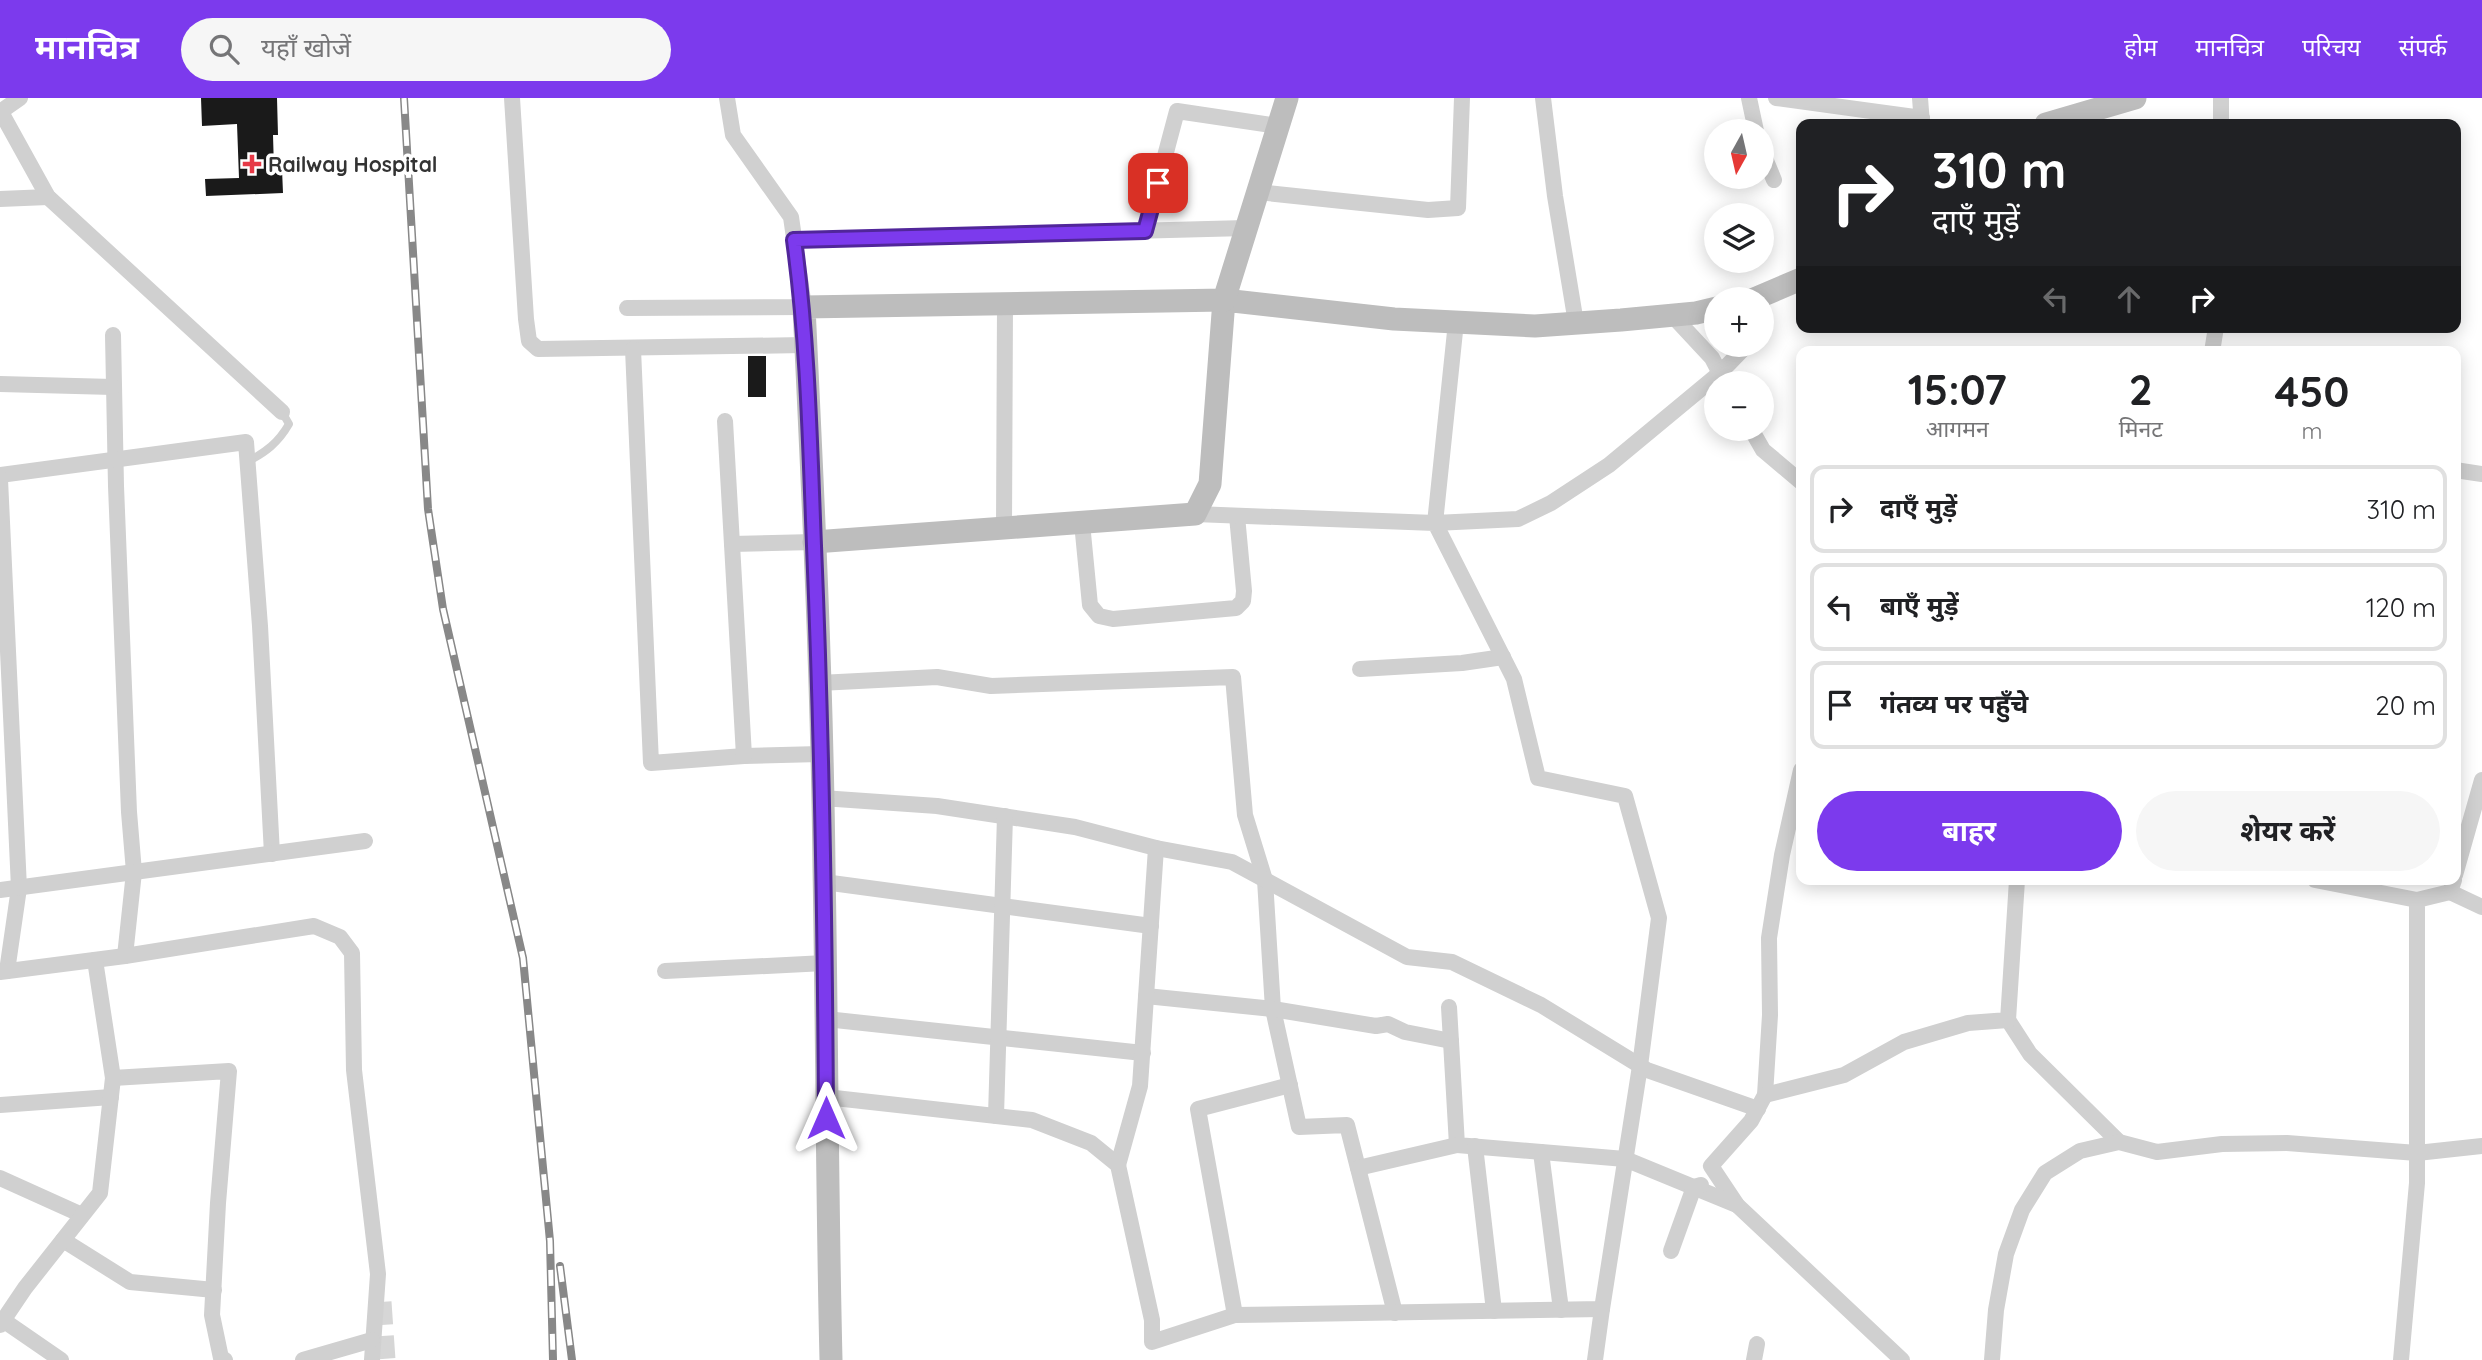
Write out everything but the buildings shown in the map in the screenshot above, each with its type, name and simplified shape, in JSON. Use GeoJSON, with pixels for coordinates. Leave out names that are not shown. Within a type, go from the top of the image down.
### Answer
{"type":"FeatureCollection","features":[{"type":"Feature","properties":{"kind":"street"},"geometry":{"type":"LineString","coordinates":[[20,98],[0,112],[48,197],[282,411]]}},
{"type":"Feature","properties":{"kind":"street"},"geometry":{"type":"LineString","coordinates":[[512,98],[529,341],[538,349],[806,345]]}},
{"type":"Feature","properties":{"kind":"street"},"geometry":{"type":"LineString","coordinates":[[727,98],[733,135],[791,217],[804,307],[822,798],[831,1360]]}},
{"type":"Feature","properties":{"kind":"street"},"geometry":{"type":"LineString","coordinates":[[1195,514],[1210,484],[1224,300],[1287,98]]}},
{"type":"Feature","properties":{"kind":"street"},"geometry":{"type":"LineString","coordinates":[[1257,192],[1428,210],[1458,208],[1462,98]]}},
{"type":"Feature","properties":{"kind":"street"},"geometry":{"type":"LineString","coordinates":[[1543,98],[1555,196],[1576,323]]}},
{"type":"Feature","properties":{"kind":"street"},"geometry":{"type":"LineString","coordinates":[[1749,98],[1753,119]]}},
{"type":"Feature","properties":{"kind":"street"},"geometry":{"type":"LineString","coordinates":[[1776,98],[1909,119]]}},
{"type":"Feature","properties":{"kind":"street"},"geometry":{"type":"LineString","coordinates":[[1920,98],[1922,119]]}},
{"type":"Feature","properties":{"kind":"street"},"geometry":{"type":"LineString","coordinates":[[2063,119],[2135,98]]}},
{"type":"Feature","properties":{"kind":"street"},"geometry":{"type":"LineString","coordinates":[[2221,98],[2221,119]]}},
{"type":"Feature","properties":{"kind":"street"},"geometry":{"type":"LineString","coordinates":[[1145,231],[1177,111],[1278,126]]}},
{"type":"Feature","properties":{"kind":"street"},"geometry":{"type":"LineString","coordinates":[[0,199],[48,197]]}},
{"type":"Feature","properties":{"kind":"street"},"geometry":{"type":"LineString","coordinates":[[794,240],[1246,228]]}},
{"type":"Feature","properties":{"kind":"street"},"geometry":{"type":"LineString","coordinates":[[1774,290],[1796,281]]}},
{"type":"Feature","properties":{"kind":"street"},"geometry":{"type":"LineString","coordinates":[[627,308],[1224,300],[1394,319],[1535,326],[1704,310]]}},
{"type":"Feature","properties":{"kind":"street"},"geometry":{"type":"LineString","coordinates":[[1004,528],[1005,304]]}},
{"type":"Feature","properties":{"kind":"street"},"geometry":{"type":"LineString","coordinates":[[1672,315],[1712,358],[1719,371]]}},
{"type":"Feature","properties":{"kind":"street"},"geometry":{"type":"LineString","coordinates":[[1456,322],[1435,523],[1514,679],[1538,778],[1625,796],[1659,918],[1640,1066],[1595,1360]]}},
{"type":"Feature","properties":{"kind":"street"},"geometry":{"type":"LineString","coordinates":[[113,335],[115,460],[129,812],[134,872],[125,956]]}},
{"type":"Feature","properties":{"kind":"street"},"geometry":{"type":"LineString","coordinates":[[633,349],[652,763],[820,754]]}},
{"type":"Feature","properties":{"kind":"street"},"geometry":{"type":"LineString","coordinates":[[0,384],[113,387]]}},
{"type":"Feature","properties":{"kind":"street"},"geometry":{"type":"LineString","coordinates":[[732,544],[814,542],[1195,514],[1435,523],[1518,519],[1551,503],[1609,465],[1704,392]]}},
{"type":"Feature","properties":{"kind":"street"},"geometry":{"type":"LineString","coordinates":[[726,421],[744,756]]}},
{"type":"Feature","properties":{"kind":"street"},"geometry":{"type":"LineString","coordinates":[[1758,441],[1763,450],[1796,478]]}},
{"type":"Feature","properties":{"kind":"street"},"geometry":{"type":"LineString","coordinates":[[272,854],[260,626],[246,442],[0,477],[19,888],[3,972],[314,926],[340,937],[352,953],[354,1070],[378,1274],[372,1360]]}},
{"type":"Feature","properties":{"kind":"street"},"geometry":{"type":"LineString","coordinates":[[2461,471],[2482,474]]}},
{"type":"Feature","properties":{"kind":"street"},"geometry":{"type":"LineString","coordinates":[[1082,523],[1090,606],[1098,616],[1113,619],[1236,608],[1242,601],[1244,591],[1237,516]]}},
{"type":"Feature","properties":{"kind":"street"},"geometry":{"type":"LineString","coordinates":[[1360,669],[1462,663],[1503,657]]}},
{"type":"Feature","properties":{"kind":"street"},"geometry":{"type":"LineString","coordinates":[[819,683],[937,677],[991,686],[1233,677],[1245,815],[1265,880],[1273,1009],[1299,1126],[1347,1125],[1395,1313]]}},
{"type":"Feature","properties":{"kind":"street"},"geometry":{"type":"LineString","coordinates":[[2461,854],[2482,780]]}},
{"type":"Feature","properties":{"kind":"street"},"geometry":{"type":"LineString","coordinates":[[1796,792],[1782,855],[1769,938],[1770,1015],[1762,1102],[1751,1121],[1711,1166],[1737,1205],[1902,1360]]}},
{"type":"Feature","properties":{"kind":"street"},"geometry":{"type":"LineString","coordinates":[[822,798],[937,806],[1005,816],[1075,827],[1156,848],[1232,862],[1407,957],[1452,962],[1541,1004],[1640,1066],[1762,1102],[1844,1075],[1904,1042],[1968,1023],[2008,1020]]}},
{"type":"Feature","properties":{"kind":"street"},"geometry":{"type":"LineString","coordinates":[[996,1116],[1005,816]]}},
{"type":"Feature","properties":{"kind":"street"},"geometry":{"type":"LineString","coordinates":[[0,890],[365,841]]}},
{"type":"Feature","properties":{"kind":"street"},"geometry":{"type":"LineString","coordinates":[[1152,1360],[1152,1320],[1118,1165],[1140,1086],[1156,848]]}},
{"type":"Feature","properties":{"kind":"street"},"geometry":{"type":"LineString","coordinates":[[824,882],[1151,926]]}},
{"type":"Feature","properties":{"kind":"street"},"geometry":{"type":"LineString","coordinates":[[2017,885],[2008,1020],[2030,1054],[2119,1142]]}},
{"type":"Feature","properties":{"kind":"street"},"geometry":{"type":"LineString","coordinates":[[2340,885],[2417,900],[2452,886],[2482,907]]}},
{"type":"Feature","properties":{"kind":"street"},"geometry":{"type":"LineString","coordinates":[[2401,1360],[2417,1183],[2417,900]]}},
{"type":"Feature","properties":{"kind":"street"},"geometry":{"type":"LineString","coordinates":[[61,1360],[1,1322],[100,1193],[113,1078],[95,960]]}},
{"type":"Feature","properties":{"kind":"street"},"geometry":{"type":"LineString","coordinates":[[665,971],[825,963]]}},
{"type":"Feature","properties":{"kind":"street"},"geometry":{"type":"LineString","coordinates":[[1146,996],[1273,1009],[1376,1026],[1388,1024],[1405,1032],[1451,1041]]}},
{"type":"Feature","properties":{"kind":"street"},"geometry":{"type":"LineString","coordinates":[[1449,1007],[1457,1145]]}},
{"type":"Feature","properties":{"kind":"street"},"geometry":{"type":"LineString","coordinates":[[826,1019],[1143,1052]]}},
{"type":"Feature","properties":{"kind":"street"},"geometry":{"type":"LineString","coordinates":[[113,1078],[229,1071],[212,1315],[221,1358],[225,1360]]}},
{"type":"Feature","properties":{"kind":"street"},"geometry":{"type":"LineString","coordinates":[[1235,1315],[1198,1110],[1290,1085]]}},
{"type":"Feature","properties":{"kind":"street"},"geometry":{"type":"LineString","coordinates":[[0,1105],[111,1097]]}},
{"type":"Feature","properties":{"kind":"street"},"geometry":{"type":"LineString","coordinates":[[826,1097],[1032,1119],[1091,1143],[1118,1165]]}},
{"type":"Feature","properties":{"kind":"street"},"geometry":{"type":"LineString","coordinates":[[1992,1360],[1996,1310],[2006,1254],[2022,1210],[2045,1173],[2080,1151],[2119,1142],[2157,1152],[2222,1144],[2287,1143],[2417,1153],[2482,1146]]}},
{"type":"Feature","properties":{"kind":"street"},"geometry":{"type":"LineString","coordinates":[[1358,1168],[1457,1145],[1625,1159],[1737,1205]]}},
{"type":"Feature","properties":{"kind":"street"},"geometry":{"type":"LineString","coordinates":[[1475,1146],[1494,1311]]}},
{"type":"Feature","properties":{"kind":"street"},"geometry":{"type":"LineString","coordinates":[[1541,1152],[1561,1310]]}},
{"type":"Feature","properties":{"kind":"street"},"geometry":{"type":"LineString","coordinates":[[0,1178],[82,1215]]}},
{"type":"Feature","properties":{"kind":"street"},"geometry":{"type":"LineString","coordinates":[[1694,1187],[1720,1180]]}},
{"type":"Feature","properties":{"kind":"street"},"geometry":{"type":"LineString","coordinates":[[1671,1251],[1694,1187]]}},
{"type":"Feature","properties":{"kind":"street"},"geometry":{"type":"LineString","coordinates":[[63,1240],[130,1282],[214,1290]]}},
{"type":"Feature","properties":{"kind":"street"},"geometry":{"type":"LineString","coordinates":[[1152,1342],[1235,1315],[1602,1309]]}},
{"type":"Feature","properties":{"kind":"street"},"geometry":{"type":"LineString","coordinates":[[303,1360],[372,1340]]}},
{"type":"Feature","properties":{"kind":"lane"},"geometry":{"type":"LineString","coordinates":[[247,463],[269,451],[282,436],[289,424],[282,411]]}},
{"type":"Feature","properties":{"kind":"tunnel"},"geometry":{"type":"LineString","coordinates":[[380,1302],[384,1360]]}},
{"type":"Feature","properties":{"kind":"railway"},"geometry":{"type":"LineString","coordinates":[[404,98],[428,509],[443,609],[523,958],[550,1241],[553,1360]]}},
{"type":"Feature","properties":{"kind":"railway"},"geometry":{"type":"LineString","coordinates":[[560,1266],[572,1360]]}},
{"type":"Feature","properties":{"kind":"place","name":"Railway Hospital"},"geometry":{"type":"Point","coordinates":[252,164]}},
{"type":"Feature","properties":{"kind":"route"},"geometry":{"type":"LineString","coordinates":[[826,1118],[818,626],[804,307],[794,240],[1145,231],[1158,183]]}}]}
